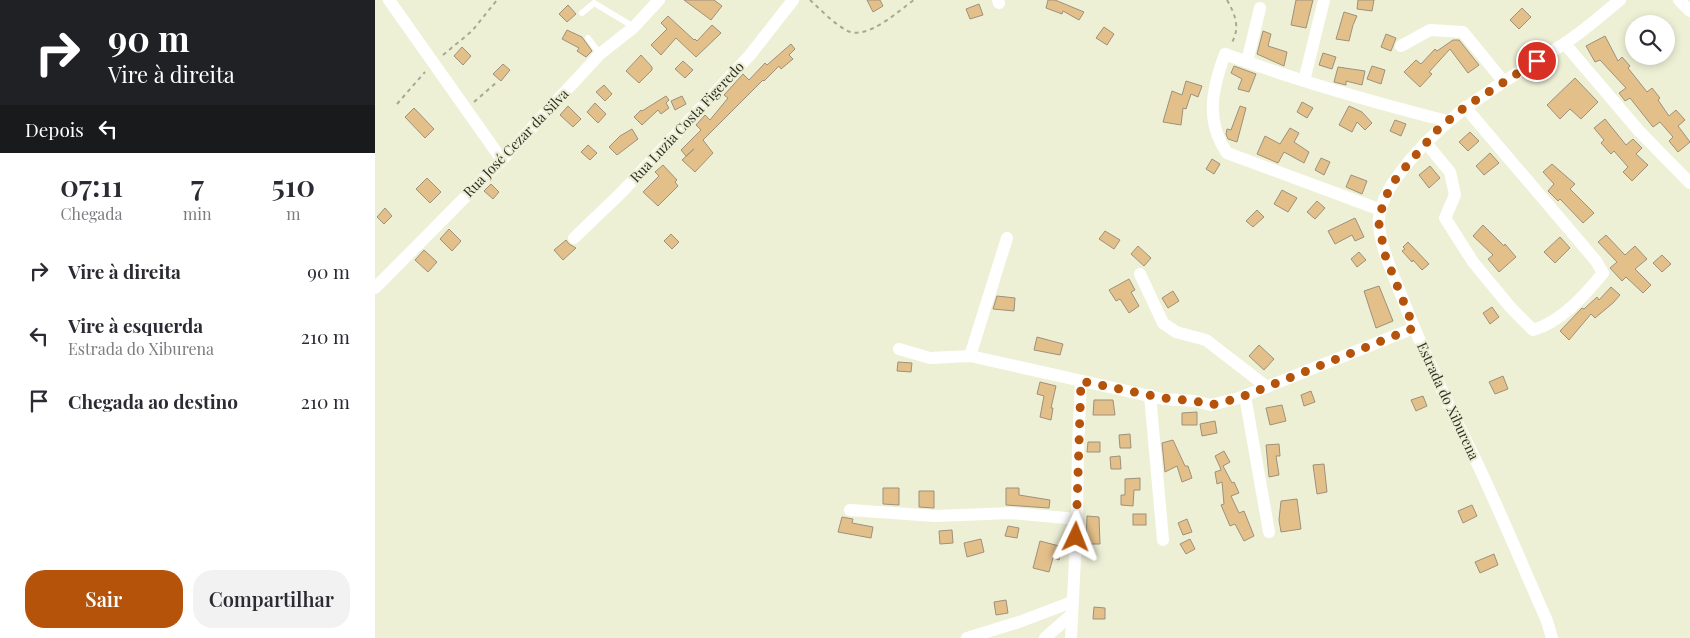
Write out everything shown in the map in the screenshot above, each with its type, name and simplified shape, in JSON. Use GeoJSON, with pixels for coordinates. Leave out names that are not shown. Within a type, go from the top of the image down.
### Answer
{"type":"FeatureCollection","features":[{"type":"Feature","properties":{"kind":"street"},"geometry":{"type":"LineString","coordinates":[[389,0],[502,160]]}},
{"type":"Feature","properties":{"kind":"street","name":"Rua José Cezar da Silva"},"geometry":{"type":"LineString","coordinates":[[375,288],[502,160],[600,54],[634,27],[659,0]]}},
{"type":"Feature","properties":{"kind":"street","name":"Rua Luzia Costa Figeredo"},"geometry":{"type":"LineString","coordinates":[[574,238],[672,139],[750,55],[793,0]]}},
{"type":"Feature","properties":{"kind":"street"},"geometry":{"type":"LineString","coordinates":[[1304,81],[1324,0]]}},
{"type":"Feature","properties":{"kind":"street","name":"Estrada do Xiburena"},"geometry":{"type":"LineString","coordinates":[[1552,638],[1547,621],[1483,477],[1414,328],[1385,255],[1379,224],[1381,210],[1388,192],[1397,177],[1447,121],[1465,107],[1565,44],[1620,0]]}},
{"type":"Feature","properties":{"kind":"street"},"geometry":{"type":"LineString","coordinates":[[1679,0],[1690,11]]}},
{"type":"Feature","properties":{"kind":"street"},"geometry":{"type":"LineString","coordinates":[[1247,62],[1260,8]]}},
{"type":"Feature","properties":{"kind":"street"},"geometry":{"type":"LineString","coordinates":[[1401,46],[1430,30],[1463,32],[1504,82]]}},
{"type":"Feature","properties":{"kind":"street"},"geometry":{"type":"LineString","coordinates":[[1565,44],[1639,131],[1688,175]]}},
{"type":"Feature","properties":{"kind":"street"},"geometry":{"type":"LineString","coordinates":[[1381,210],[1227,153],[1218,140],[1212,99],[1217,75],[1225,54],[1304,81],[1447,121]]}},
{"type":"Feature","properties":{"kind":"street"},"geometry":{"type":"LineString","coordinates":[[1426,144],[1450,172],[1455,195],[1445,218],[1473,262],[1511,308],[1533,330],[1546,326],[1586,295],[1603,273],[1596,261],[1465,107]]}},
{"type":"Feature","properties":{"kind":"street"},"geometry":{"type":"LineString","coordinates":[[970,356],[1007,238]]}},
{"type":"Feature","properties":{"kind":"street"},"geometry":{"type":"LineString","coordinates":[[1140,274],[1163,323],[1175,332],[1205,340],[1267,386]]}},
{"type":"Feature","properties":{"kind":"street"},"geometry":{"type":"LineString","coordinates":[[899,349],[930,358],[970,356],[1081,381],[1211,405],[1245,396],[1414,328]]}},
{"type":"Feature","properties":{"kind":"street"},"geometry":{"type":"LineString","coordinates":[[1071,638],[1081,381]]}},
{"type":"Feature","properties":{"kind":"street"},"geometry":{"type":"LineString","coordinates":[[1150,395],[1163,540]]}},
{"type":"Feature","properties":{"kind":"street"},"geometry":{"type":"LineString","coordinates":[[1245,396],[1269,532]]}},
{"type":"Feature","properties":{"kind":"street"},"geometry":{"type":"LineString","coordinates":[[850,510],[935,516],[1011,513],[1077,519]]}},
{"type":"Feature","properties":{"kind":"street"},"geometry":{"type":"LineString","coordinates":[[967,638],[1019,622],[1072,602]]}},
{"type":"Feature","properties":{"kind":"street"},"geometry":{"type":"LineString","coordinates":[[1045,638],[1071,615]]}},
{"type":"Feature","properties":{"kind":"lane"},"geometry":{"type":"LineString","coordinates":[[582,13],[594,3],[634,27]]}},
{"type":"Feature","properties":{"kind":"lane"},"geometry":{"type":"LineString","coordinates":[[588,38],[600,54]]}},
{"type":"Feature","properties":{"kind":"path"},"geometry":{"type":"LineString","coordinates":[[397,104],[434,62],[472,32],[497,0]]}},
{"type":"Feature","properties":{"kind":"path"},"geometry":{"type":"LineString","coordinates":[[810,0],[845,30],[853,33],[875,27],[914,0]]}},
{"type":"Feature","properties":{"kind":"path"},"geometry":{"type":"LineString","coordinates":[[1225,54],[1234,39],[1236,30],[1236,17],[1226,0]]}},
{"type":"Feature","properties":{"kind":"path"},"geometry":{"type":"LineString","coordinates":[[467,109],[497,82]]}},
{"type":"Feature","properties":{"kind":"building"},"geometry":{"type":"Polygon","coordinates":[[[684,0],[714,0],[722,6],[711,20],[684,0]]]}},
{"type":"Feature","properties":{"kind":"building"},"geometry":{"type":"Polygon","coordinates":[[[867,0],[880,0],[883,6],[873,12],[867,0]]]}},
{"type":"Feature","properties":{"kind":"building"},"geometry":{"type":"Polygon","coordinates":[[[1048,0],[1055,0],[1084,12],[1079,20],[1063,11],[1062,14],[1046,8],[1048,0]]]}},
{"type":"Feature","properties":{"kind":"building"},"geometry":{"type":"Polygon","coordinates":[[[1296,0],[1313,0],[1306,28],[1291,25],[1296,0]]]}},
{"type":"Feature","properties":{"kind":"building"},"geometry":{"type":"Polygon","coordinates":[[[1358,0],[1374,0],[1372,11],[1357,9],[1358,0]]]}},
{"type":"Feature","properties":{"kind":"building"},"geometry":{"type":"Polygon","coordinates":[[[979,4],[983,15],[970,19],[966,9],[979,4]]]}},
{"type":"Feature","properties":{"kind":"building"},"geometry":{"type":"Polygon","coordinates":[[[568,5],[576,14],[567,22],[559,14],[568,5]]]}},
{"type":"Feature","properties":{"kind":"building"},"geometry":{"type":"Polygon","coordinates":[[[1522,8],[1531,17],[1519,29],[1510,20],[1522,8]]]}},
{"type":"Feature","properties":{"kind":"building"},"geometry":{"type":"Polygon","coordinates":[[[1344,12],[1357,16],[1349,41],[1336,39],[1344,12]]]}},
{"type":"Feature","properties":{"kind":"building"},"geometry":{"type":"Polygon","coordinates":[[[668,16],[697,41],[712,25],[721,33],[696,57],[676,38],[661,55],[651,45],[667,29],[661,23],[668,16]]]}},
{"type":"Feature","properties":{"kind":"building"},"geometry":{"type":"Polygon","coordinates":[[[1104,27],[1114,34],[1107,45],[1096,38],[1104,27]]]}},
{"type":"Feature","properties":{"kind":"building"},"geometry":{"type":"Polygon","coordinates":[[[567,30],[582,37],[592,51],[586,57],[577,51],[579,48],[562,39],[567,30]]]}},
{"type":"Feature","properties":{"kind":"building"},"geometry":{"type":"Polygon","coordinates":[[[1263,31],[1271,34],[1268,46],[1287,52],[1284,66],[1257,54],[1263,31]]]}},
{"type":"Feature","properties":{"kind":"building"},"geometry":{"type":"Polygon","coordinates":[[[1386,34],[1396,38],[1391,51],[1381,47],[1386,34]]]}},
{"type":"Feature","properties":{"kind":"building"},"geometry":{"type":"Polygon","coordinates":[[[1605,36],[1618,61],[1622,57],[1625,60],[1625,65],[1630,66],[1628,68],[1647,92],[1652,88],[1660,98],[1658,100],[1669,116],[1676,110],[1685,120],[1678,126],[1690,142],[1678,152],[1669,141],[1673,137],[1660,122],[1653,127],[1630,98],[1625,101],[1619,93],[1626,88],[1600,60],[1595,62],[1586,46],[1605,36]]]}},
{"type":"Feature","properties":{"kind":"building"},"geometry":{"type":"Polygon","coordinates":[[[1453,40],[1459,40],[1479,65],[1468,73],[1450,49],[1429,72],[1432,74],[1420,87],[1404,72],[1416,60],[1421,64],[1435,49],[1437,51],[1453,40]]]}},
{"type":"Feature","properties":{"kind":"building"},"geometry":{"type":"Polygon","coordinates":[[[791,44],[795,49],[789,55],[793,59],[781,69],[779,66],[763,80],[703,140],[713,153],[695,172],[682,160],[694,149],[686,156],[681,150],[701,130],[696,125],[705,115],[710,120],[728,98],[724,95],[743,74],[749,80],[765,63],[767,65],[791,44]]]}},
{"type":"Feature","properties":{"kind":"building"},"geometry":{"type":"Polygon","coordinates":[[[462,47],[471,56],[463,65],[454,56],[462,47]]]}},
{"type":"Feature","properties":{"kind":"building"},"geometry":{"type":"Polygon","coordinates":[[[1323,53],[1336,57],[1332,69],[1319,65],[1323,53]]]}},
{"type":"Feature","properties":{"kind":"building"},"geometry":{"type":"Polygon","coordinates":[[[641,55],[652,67],[652,70],[639,83],[626,71],[641,55]]]}},
{"type":"Feature","properties":{"kind":"building"},"geometry":{"type":"Polygon","coordinates":[[[683,61],[693,70],[685,78],[675,69],[683,61]]]}},
{"type":"Feature","properties":{"kind":"building"},"geometry":{"type":"Polygon","coordinates":[[[503,64],[510,70],[501,81],[493,74],[503,64]]]}},
{"type":"Feature","properties":{"kind":"building"},"geometry":{"type":"Polygon","coordinates":[[[1234,66],[1256,74],[1249,92],[1238,89],[1242,79],[1231,73],[1234,66]]]}},
{"type":"Feature","properties":{"kind":"building"},"geometry":{"type":"Polygon","coordinates":[[[1372,66],[1385,70],[1381,84],[1367,79],[1372,66]]]}},
{"type":"Feature","properties":{"kind":"building"},"geometry":{"type":"Polygon","coordinates":[[[1338,67],[1365,71],[1362,85],[1346,81],[1346,85],[1334,82],[1338,67]]]}},
{"type":"Feature","properties":{"kind":"building"},"geometry":{"type":"Polygon","coordinates":[[[1575,78],[1598,102],[1581,119],[1570,109],[1560,119],[1547,105],[1575,78]]]}},
{"type":"Feature","properties":{"kind":"building"},"geometry":{"type":"Polygon","coordinates":[[[1186,81],[1202,86],[1198,97],[1191,94],[1186,109],[1183,108],[1181,125],[1163,122],[1172,91],[1182,95],[1186,81]]]}},
{"type":"Feature","properties":{"kind":"building"},"geometry":{"type":"Polygon","coordinates":[[[604,85],[612,94],[605,101],[596,92],[604,85]]]}},
{"type":"Feature","properties":{"kind":"building"},"geometry":{"type":"Polygon","coordinates":[[[666,96],[669,100],[666,103],[669,108],[661,114],[658,110],[642,125],[634,117],[641,110],[666,96]]]}},
{"type":"Feature","properties":{"kind":"building"},"geometry":{"type":"Polygon","coordinates":[[[682,96],[686,104],[675,110],[671,101],[682,96]]]}},
{"type":"Feature","properties":{"kind":"building"},"geometry":{"type":"Polygon","coordinates":[[[1302,102],[1313,108],[1307,118],[1297,112],[1302,102]]]}},
{"type":"Feature","properties":{"kind":"building"},"geometry":{"type":"Polygon","coordinates":[[[595,103],[606,114],[598,123],[587,112],[595,103]]]}},
{"type":"Feature","properties":{"kind":"building"},"geometry":{"type":"Polygon","coordinates":[[[568,106],[581,119],[573,127],[560,115],[568,106]]]}},
{"type":"Feature","properties":{"kind":"building"},"geometry":{"type":"Polygon","coordinates":[[[1240,106],[1246,108],[1237,142],[1228,139],[1226,134],[1227,129],[1231,130],[1240,106]]]}},
{"type":"Feature","properties":{"kind":"building"},"geometry":{"type":"Polygon","coordinates":[[[1349,106],[1362,112],[1372,123],[1365,130],[1357,122],[1352,132],[1339,125],[1349,106]]]}},
{"type":"Feature","properties":{"kind":"building"},"geometry":{"type":"Polygon","coordinates":[[[414,108],[434,129],[425,138],[405,117],[414,108]]]}},
{"type":"Feature","properties":{"kind":"building"},"geometry":{"type":"Polygon","coordinates":[[[1605,119],[1626,145],[1633,139],[1642,148],[1636,154],[1648,165],[1632,181],[1623,172],[1628,167],[1614,151],[1611,154],[1601,143],[1604,140],[1594,128],[1605,119]]]}},
{"type":"Feature","properties":{"kind":"building"},"geometry":{"type":"Polygon","coordinates":[[[1395,120],[1406,124],[1401,136],[1390,131],[1395,120]]]}},
{"type":"Feature","properties":{"kind":"building"},"geometry":{"type":"Polygon","coordinates":[[[1290,128],[1299,133],[1294,142],[1309,152],[1304,163],[1284,152],[1278,163],[1257,154],[1265,136],[1280,144],[1290,128]]]}},
{"type":"Feature","properties":{"kind":"building"},"geometry":{"type":"Polygon","coordinates":[[[632,129],[638,139],[617,155],[609,147],[620,136],[632,129]]]}},
{"type":"Feature","properties":{"kind":"building"},"geometry":{"type":"Polygon","coordinates":[[[1470,132],[1479,141],[1468,151],[1459,142],[1470,132]]]}},
{"type":"Feature","properties":{"kind":"building"},"geometry":{"type":"Polygon","coordinates":[[[588,145],[597,153],[590,160],[581,152],[588,145]]]}},
{"type":"Feature","properties":{"kind":"building"},"geometry":{"type":"Polygon","coordinates":[[[1490,153],[1499,163],[1484,175],[1476,166],[1490,153]]]}},
{"type":"Feature","properties":{"kind":"building"},"geometry":{"type":"Polygon","coordinates":[[[1321,158],[1330,162],[1324,175],[1315,170],[1321,158]]]}},
{"type":"Feature","properties":{"kind":"building"},"geometry":{"type":"Polygon","coordinates":[[[1212,159],[1220,164],[1214,174],[1206,169],[1212,159]]]}},
{"type":"Feature","properties":{"kind":"building"},"geometry":{"type":"Polygon","coordinates":[[[1552,164],[1575,184],[1570,189],[1594,213],[1583,223],[1560,199],[1558,201],[1548,191],[1554,184],[1543,172],[1552,164]]]}},
{"type":"Feature","properties":{"kind":"building"},"geometry":{"type":"Polygon","coordinates":[[[663,165],[677,180],[675,182],[678,186],[658,206],[643,192],[659,176],[655,172],[663,165]]]}},
{"type":"Feature","properties":{"kind":"building"},"geometry":{"type":"Polygon","coordinates":[[[1430,166],[1440,178],[1429,188],[1419,175],[1430,166]]]}},
{"type":"Feature","properties":{"kind":"building"},"geometry":{"type":"Polygon","coordinates":[[[1351,175],[1367,181],[1362,194],[1346,187],[1351,175]]]}},
{"type":"Feature","properties":{"kind":"building"},"geometry":{"type":"Polygon","coordinates":[[[427,178],[441,192],[430,203],[416,189],[427,178]]]}},
{"type":"Feature","properties":{"kind":"building"},"geometry":{"type":"Polygon","coordinates":[[[491,184],[499,192],[493,199],[484,191],[491,184]]]}},
{"type":"Feature","properties":{"kind":"building"},"geometry":{"type":"Polygon","coordinates":[[[1282,190],[1297,198],[1288,212],[1274,204],[1282,190]]]}},
{"type":"Feature","properties":{"kind":"building"},"geometry":{"type":"Polygon","coordinates":[[[1317,201],[1325,208],[1315,219],[1307,212],[1317,201]]]}},
{"type":"Feature","properties":{"kind":"building"},"geometry":{"type":"Polygon","coordinates":[[[385,208],[392,216],[384,224],[377,217],[385,208]]]}},
{"type":"Feature","properties":{"kind":"building"},"geometry":{"type":"Polygon","coordinates":[[[1257,210],[1264,217],[1253,227],[1246,221],[1257,210]]]}},
{"type":"Feature","properties":{"kind":"building"},"geometry":{"type":"Polygon","coordinates":[[[1355,218],[1364,237],[1355,241],[1352,235],[1335,244],[1328,231],[1355,218]]]}},
{"type":"Feature","properties":{"kind":"building"},"geometry":{"type":"Polygon","coordinates":[[[1483,225],[1504,246],[1505,244],[1516,257],[1499,272],[1488,259],[1493,255],[1473,236],[1483,225]]]}},
{"type":"Feature","properties":{"kind":"building"},"geometry":{"type":"Polygon","coordinates":[[[449,229],[461,241],[452,251],[440,239],[449,229]]]}},
{"type":"Feature","properties":{"kind":"building"},"geometry":{"type":"Polygon","coordinates":[[[1105,231],[1120,240],[1114,249],[1099,239],[1105,231]]]}},
{"type":"Feature","properties":{"kind":"building"},"geometry":{"type":"Polygon","coordinates":[[[671,234],[679,242],[672,249],[664,241],[671,234]]]}},
{"type":"Feature","properties":{"kind":"building"},"geometry":{"type":"Polygon","coordinates":[[[1606,235],[1625,255],[1635,246],[1647,259],[1635,269],[1651,285],[1643,293],[1626,277],[1622,281],[1610,268],[1617,262],[1598,242],[1606,235]]]}},
{"type":"Feature","properties":{"kind":"building"},"geometry":{"type":"Polygon","coordinates":[[[1560,237],[1570,248],[1555,263],[1544,252],[1560,237]]]}},
{"type":"Feature","properties":{"kind":"building"},"geometry":{"type":"Polygon","coordinates":[[[566,240],[576,248],[563,260],[554,250],[566,240]]]}},
{"type":"Feature","properties":{"kind":"building"},"geometry":{"type":"Polygon","coordinates":[[[1408,242],[1429,264],[1422,270],[1402,251],[1408,242]]]}},
{"type":"Feature","properties":{"kind":"building"},"geometry":{"type":"Polygon","coordinates":[[[1138,246],[1151,258],[1144,266],[1131,254],[1138,246]]]}},
{"type":"Feature","properties":{"kind":"building"},"geometry":{"type":"Polygon","coordinates":[[[424,250],[437,262],[428,272],[415,260],[424,250]]]}},
{"type":"Feature","properties":{"kind":"building"},"geometry":{"type":"Polygon","coordinates":[[[1359,252],[1366,260],[1357,267],[1351,259],[1359,252]]]}},
{"type":"Feature","properties":{"kind":"building"},"geometry":{"type":"Polygon","coordinates":[[[1662,255],[1671,264],[1662,272],[1653,263],[1662,255]]]}},
{"type":"Feature","properties":{"kind":"building"},"geometry":{"type":"Polygon","coordinates":[[[1129,279],[1135,290],[1131,292],[1139,306],[1129,313],[1120,299],[1116,301],[1109,290],[1129,279]]]}},
{"type":"Feature","properties":{"kind":"building"},"geometry":{"type":"Polygon","coordinates":[[[1379,286],[1393,321],[1376,328],[1364,291],[1379,286]]]}},
{"type":"Feature","properties":{"kind":"building"},"geometry":{"type":"Polygon","coordinates":[[[1611,287],[1620,295],[1595,318],[1591,314],[1569,340],[1560,331],[1582,308],[1584,309],[1597,297],[1599,300],[1611,287]]]}},
{"type":"Feature","properties":{"kind":"building"},"geometry":{"type":"Polygon","coordinates":[[[1173,291],[1179,301],[1168,308],[1162,298],[1173,291]]]}},
{"type":"Feature","properties":{"kind":"building"},"geometry":{"type":"Polygon","coordinates":[[[997,296],[1015,298],[1014,311],[993,309],[997,296]]]}},
{"type":"Feature","properties":{"kind":"building"},"geometry":{"type":"Polygon","coordinates":[[[1492,307],[1499,317],[1490,324],[1483,313],[1492,307]]]}},
{"type":"Feature","properties":{"kind":"building"},"geometry":{"type":"Polygon","coordinates":[[[1037,337],[1063,344],[1060,355],[1034,350],[1037,337]]]}},
{"type":"Feature","properties":{"kind":"building"},"geometry":{"type":"Polygon","coordinates":[[[1259,345],[1274,359],[1264,370],[1249,356],[1259,345]]]}},
{"type":"Feature","properties":{"kind":"building"},"geometry":{"type":"Polygon","coordinates":[[[898,362],[912,363],[911,372],[897,371],[898,362]]]}},
{"type":"Feature","properties":{"kind":"building"},"geometry":{"type":"Polygon","coordinates":[[[1503,376],[1508,389],[1495,394],[1489,382],[1503,376]]]}},
{"type":"Feature","properties":{"kind":"building"},"geometry":{"type":"Polygon","coordinates":[[[1040,382],[1056,386],[1051,408],[1053,408],[1051,420],[1040,417],[1044,396],[1037,394],[1040,382]]]}},
{"type":"Feature","properties":{"kind":"building"},"geometry":{"type":"Polygon","coordinates":[[[1311,391],[1315,402],[1304,406],[1301,395],[1311,391]]]}},
{"type":"Feature","properties":{"kind":"building"},"geometry":{"type":"Polygon","coordinates":[[[1423,396],[1427,406],[1416,411],[1411,400],[1423,396]]]}},
{"type":"Feature","properties":{"kind":"building"},"geometry":{"type":"Polygon","coordinates":[[[1094,400],[1113,400],[1115,415],[1093,415],[1094,400]]]}},
{"type":"Feature","properties":{"kind":"building"},"geometry":{"type":"Polygon","coordinates":[[[1282,405],[1286,421],[1270,425],[1266,408],[1282,405]]]}},
{"type":"Feature","properties":{"kind":"building"},"geometry":{"type":"Polygon","coordinates":[[[1197,412],[1197,425],[1182,425],[1182,413],[1197,412]]]}},
{"type":"Feature","properties":{"kind":"building"},"geometry":{"type":"Polygon","coordinates":[[[1215,421],[1217,433],[1202,436],[1200,424],[1215,421]]]}},
{"type":"Feature","properties":{"kind":"building"},"geometry":{"type":"Polygon","coordinates":[[[1130,434],[1131,448],[1120,448],[1119,435],[1130,434]]]}},
{"type":"Feature","properties":{"kind":"building"},"geometry":{"type":"Polygon","coordinates":[[[1173,440],[1185,466],[1188,466],[1192,478],[1182,482],[1177,466],[1165,472],[1162,443],[1173,440]]]}},
{"type":"Feature","properties":{"kind":"building"},"geometry":{"type":"Polygon","coordinates":[[[1088,442],[1100,442],[1100,452],[1087,452],[1088,442]]]}},
{"type":"Feature","properties":{"kind":"building"},"geometry":{"type":"Polygon","coordinates":[[[1279,444],[1280,456],[1276,456],[1279,475],[1269,477],[1266,445],[1279,444]]]}},
{"type":"Feature","properties":{"kind":"building"},"geometry":{"type":"Polygon","coordinates":[[[1224,451],[1230,462],[1223,466],[1239,493],[1231,496],[1239,513],[1244,511],[1254,536],[1244,541],[1235,524],[1230,526],[1221,505],[1224,504],[1222,482],[1217,484],[1215,472],[1221,470],[1215,456],[1224,451]]]}},
{"type":"Feature","properties":{"kind":"building"},"geometry":{"type":"Polygon","coordinates":[[[1120,456],[1121,469],[1111,469],[1110,457],[1120,456]]]}},
{"type":"Feature","properties":{"kind":"building"},"geometry":{"type":"Polygon","coordinates":[[[1324,464],[1327,492],[1317,494],[1313,465],[1324,464]]]}},
{"type":"Feature","properties":{"kind":"building"},"geometry":{"type":"Polygon","coordinates":[[[1140,478],[1140,490],[1134,490],[1133,506],[1121,505],[1121,495],[1125,495],[1125,479],[1140,478]]]}},
{"type":"Feature","properties":{"kind":"building"},"geometry":{"type":"Polygon","coordinates":[[[883,488],[899,488],[899,505],[883,504],[883,488]]]}},
{"type":"Feature","properties":{"kind":"building"},"geometry":{"type":"Polygon","coordinates":[[[1006,488],[1019,488],[1019,495],[1050,500],[1049,508],[1006,505],[1006,488]]]}},
{"type":"Feature","properties":{"kind":"building"},"geometry":{"type":"Polygon","coordinates":[[[919,491],[934,491],[934,508],[919,507],[919,491]]]}},
{"type":"Feature","properties":{"kind":"building"},"geometry":{"type":"Polygon","coordinates":[[[1297,499],[1301,529],[1281,532],[1279,520],[1281,501],[1297,499]]]}},
{"type":"Feature","properties":{"kind":"building"},"geometry":{"type":"Polygon","coordinates":[[[1472,505],[1477,516],[1463,523],[1458,511],[1472,505]]]}},
{"type":"Feature","properties":{"kind":"building"},"geometry":{"type":"Polygon","coordinates":[[[1133,514],[1146,514],[1146,525],[1133,525],[1133,514]]]}},
{"type":"Feature","properties":{"kind":"building"},"geometry":{"type":"Polygon","coordinates":[[[1087,516],[1099,517],[1100,544],[1086,544],[1087,516]]]}},
{"type":"Feature","properties":{"kind":"building"},"geometry":{"type":"Polygon","coordinates":[[[842,517],[853,519],[852,523],[873,527],[871,538],[838,532],[842,517]]]}},
{"type":"Feature","properties":{"kind":"building"},"geometry":{"type":"Polygon","coordinates":[[[1187,519],[1192,532],[1183,535],[1178,523],[1187,519]]]}},
{"type":"Feature","properties":{"kind":"building"},"geometry":{"type":"Polygon","coordinates":[[[1008,526],[1019,528],[1017,538],[1005,536],[1008,526]]]}},
{"type":"Feature","properties":{"kind":"building"},"geometry":{"type":"Polygon","coordinates":[[[952,530],[953,543],[940,544],[939,531],[952,530]]]}},
{"type":"Feature","properties":{"kind":"building"},"geometry":{"type":"Polygon","coordinates":[[[981,539],[984,552],[967,557],[964,543],[981,539]]]}},
{"type":"Feature","properties":{"kind":"building"},"geometry":{"type":"Polygon","coordinates":[[[1190,539],[1195,549],[1186,554],[1180,544],[1190,539]]]}},
{"type":"Feature","properties":{"kind":"building"},"geometry":{"type":"Polygon","coordinates":[[[1040,541],[1063,547],[1059,560],[1053,558],[1049,572],[1033,568],[1040,541]]]}},
{"type":"Feature","properties":{"kind":"building"},"geometry":{"type":"Polygon","coordinates":[[[1494,554],[1498,565],[1480,573],[1475,562],[1494,554]]]}},
{"type":"Feature","properties":{"kind":"building"},"geometry":{"type":"Polygon","coordinates":[[[1006,600],[1008,613],[996,615],[994,602],[1006,600]]]}},
{"type":"Feature","properties":{"kind":"building"},"geometry":{"type":"Polygon","coordinates":[[[1094,607],[1105,608],[1105,619],[1093,619],[1094,607]]]}},
{"type":"Feature","properties":{"kind":"route"},"geometry":{"type":"LineString","coordinates":[[1076,537],[1081,381],[1163,398],[1195,401],[1211,405],[1239,398],[1414,328],[1385,255],[1381,238],[1379,216],[1388,192],[1397,177],[1439,128],[1465,107],[1537,61]]}}]}
